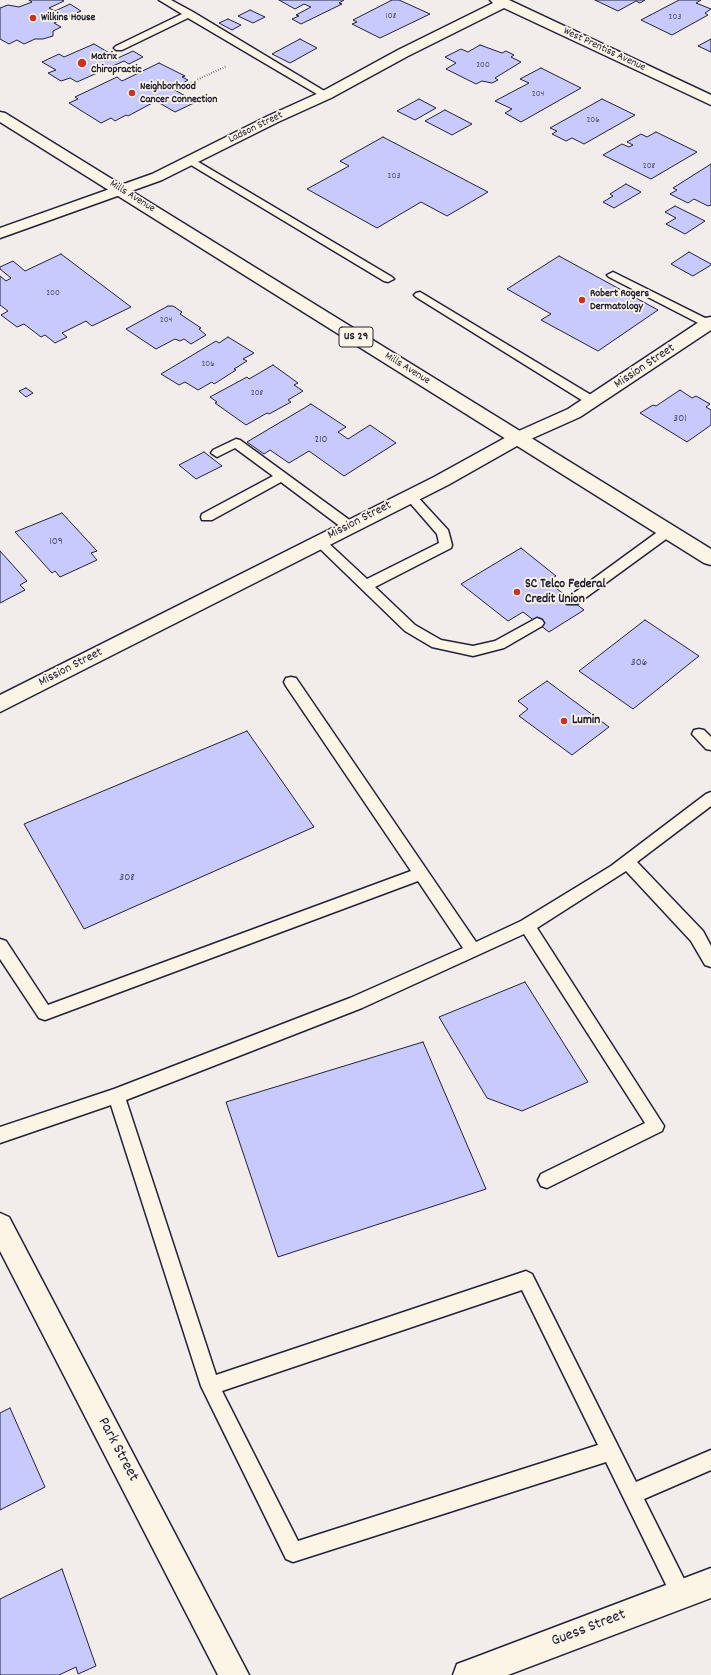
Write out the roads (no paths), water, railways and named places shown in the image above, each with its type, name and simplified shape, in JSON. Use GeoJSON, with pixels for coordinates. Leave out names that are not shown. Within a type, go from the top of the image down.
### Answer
{"type":"FeatureCollection","features":[{"type":"Feature","properties":{"kind":"street","name":"Ladson Street"},"geometry":{"type":"LineString","coordinates":[[0,233],[157,177],[326,95],[501,2]]}},
{"type":"Feature","properties":{"kind":"street","name":"West Prentiss Avenue"},"geometry":{"type":"LineString","coordinates":[[501,2],[711,101]]}},
{"type":"Feature","properties":{"kind":"street","name":"Mills Avenue"},"geometry":{"type":"LineString","coordinates":[[0,116],[711,558]]}},
{"type":"Feature","properties":{"kind":"street","name":"Mission Street"},"geometry":{"type":"LineString","coordinates":[[0,704],[350,527],[518,438],[561,419],[592,401],[709,323]]}},
{"type":"Feature","properties":{"kind":"street","name":"Park Street"},"geometry":{"type":"LineString","coordinates":[[0,1225],[234,1675]]}},
{"type":"Feature","properties":{"kind":"street","name":"Guess Street"},"geometry":{"type":"LineString","coordinates":[[468,1675],[711,1583]]}},
{"type":"Feature","properties":{"kind":"lane"},"geometry":{"type":"LineString","coordinates":[[164,0],[326,95]]}},
{"type":"Feature","properties":{"kind":"lane"},"geometry":{"type":"LineString","coordinates":[[119,48],[190,14]]}},
{"type":"Feature","properties":{"kind":"lane"},"geometry":{"type":"LineString","coordinates":[[190,160],[388,279]]}},
{"type":"Feature","properties":{"kind":"lane"},"geometry":{"type":"LineString","coordinates":[[613,275],[709,323]]}},
{"type":"Feature","properties":{"kind":"lane"},"geometry":{"type":"LineString","coordinates":[[420,295],[592,401]]}},
{"type":"Feature","properties":{"kind":"lane"},"geometry":{"type":"LineString","coordinates":[[217,453],[236,443],[350,527]]}},
{"type":"Feature","properties":{"kind":"lane"},"geometry":{"type":"LineString","coordinates":[[207,517],[281,477]]}},
{"type":"Feature","properties":{"kind":"lane"},"geometry":{"type":"LineString","coordinates":[[365,586],[446,545],[443,533],[410,496]]}},
{"type":"Feature","properties":{"kind":"lane"},"geometry":{"type":"LineString","coordinates":[[572,601],[668,531]]}},
{"type":"Feature","properties":{"kind":"lane"},"geometry":{"type":"LineString","coordinates":[[319,542],[410,628],[437,644],[473,651],[498,645],[537,623]]}},
{"type":"Feature","properties":{"kind":"lane"},"geometry":{"type":"LineString","coordinates":[[291,682],[473,950]]}},
{"type":"Feature","properties":{"kind":"lane"},"geometry":{"type":"LineString","coordinates":[[699,734],[711,745]]}},
{"type":"Feature","properties":{"kind":"lane"},"geometry":{"type":"LineString","coordinates":[[0,1135],[116,1096],[356,1003],[527,926],[627,862],[711,798]]}},
{"type":"Feature","properties":{"kind":"lane"},"geometry":{"type":"LineString","coordinates":[[627,862],[697,936],[711,960]]}},
{"type":"Feature","properties":{"kind":"lane"},"geometry":{"type":"LineString","coordinates":[[0,946],[45,1013],[421,874]]}},
{"type":"Feature","properties":{"kind":"lane"},"geometry":{"type":"LineString","coordinates":[[527,926],[656,1126],[547,1180]]}},
{"type":"Feature","properties":{"kind":"lane"},"geometry":{"type":"LineString","coordinates":[[116,1096],[210,1386],[293,1552],[610,1451]]}},
{"type":"Feature","properties":{"kind":"lane"},"geometry":{"type":"LineString","coordinates":[[210,1386],[526,1280],[681,1594]]}},
{"type":"Feature","properties":{"kind":"lane"},"geometry":{"type":"LineString","coordinates":[[632,1494],[711,1460]]}},
{"type":"Feature","properties":{"kind":"place","name":"Wilkins House"},"geometry":{"type":"Point","coordinates":[33,18]}},
{"type":"Feature","properties":{"kind":"place","name":"Matrix Chiropractic"},"geometry":{"type":"Point","coordinates":[82,63]}},
{"type":"Feature","properties":{"kind":"place","name":"Neighborhood Cancer Connection"},"geometry":{"type":"Point","coordinates":[132,93]}},
{"type":"Feature","properties":{"kind":"place","name":"Robert Rogers Dermatology"},"geometry":{"type":"Point","coordinates":[582,300]}},
{"type":"Feature","properties":{"kind":"place","name":"SC Telco Federal Credit Union"},"geometry":{"type":"Point","coordinates":[517,592]}},
{"type":"Feature","properties":{"kind":"place","name":"Lumin"},"geometry":{"type":"Point","coordinates":[564,721]}}]}
